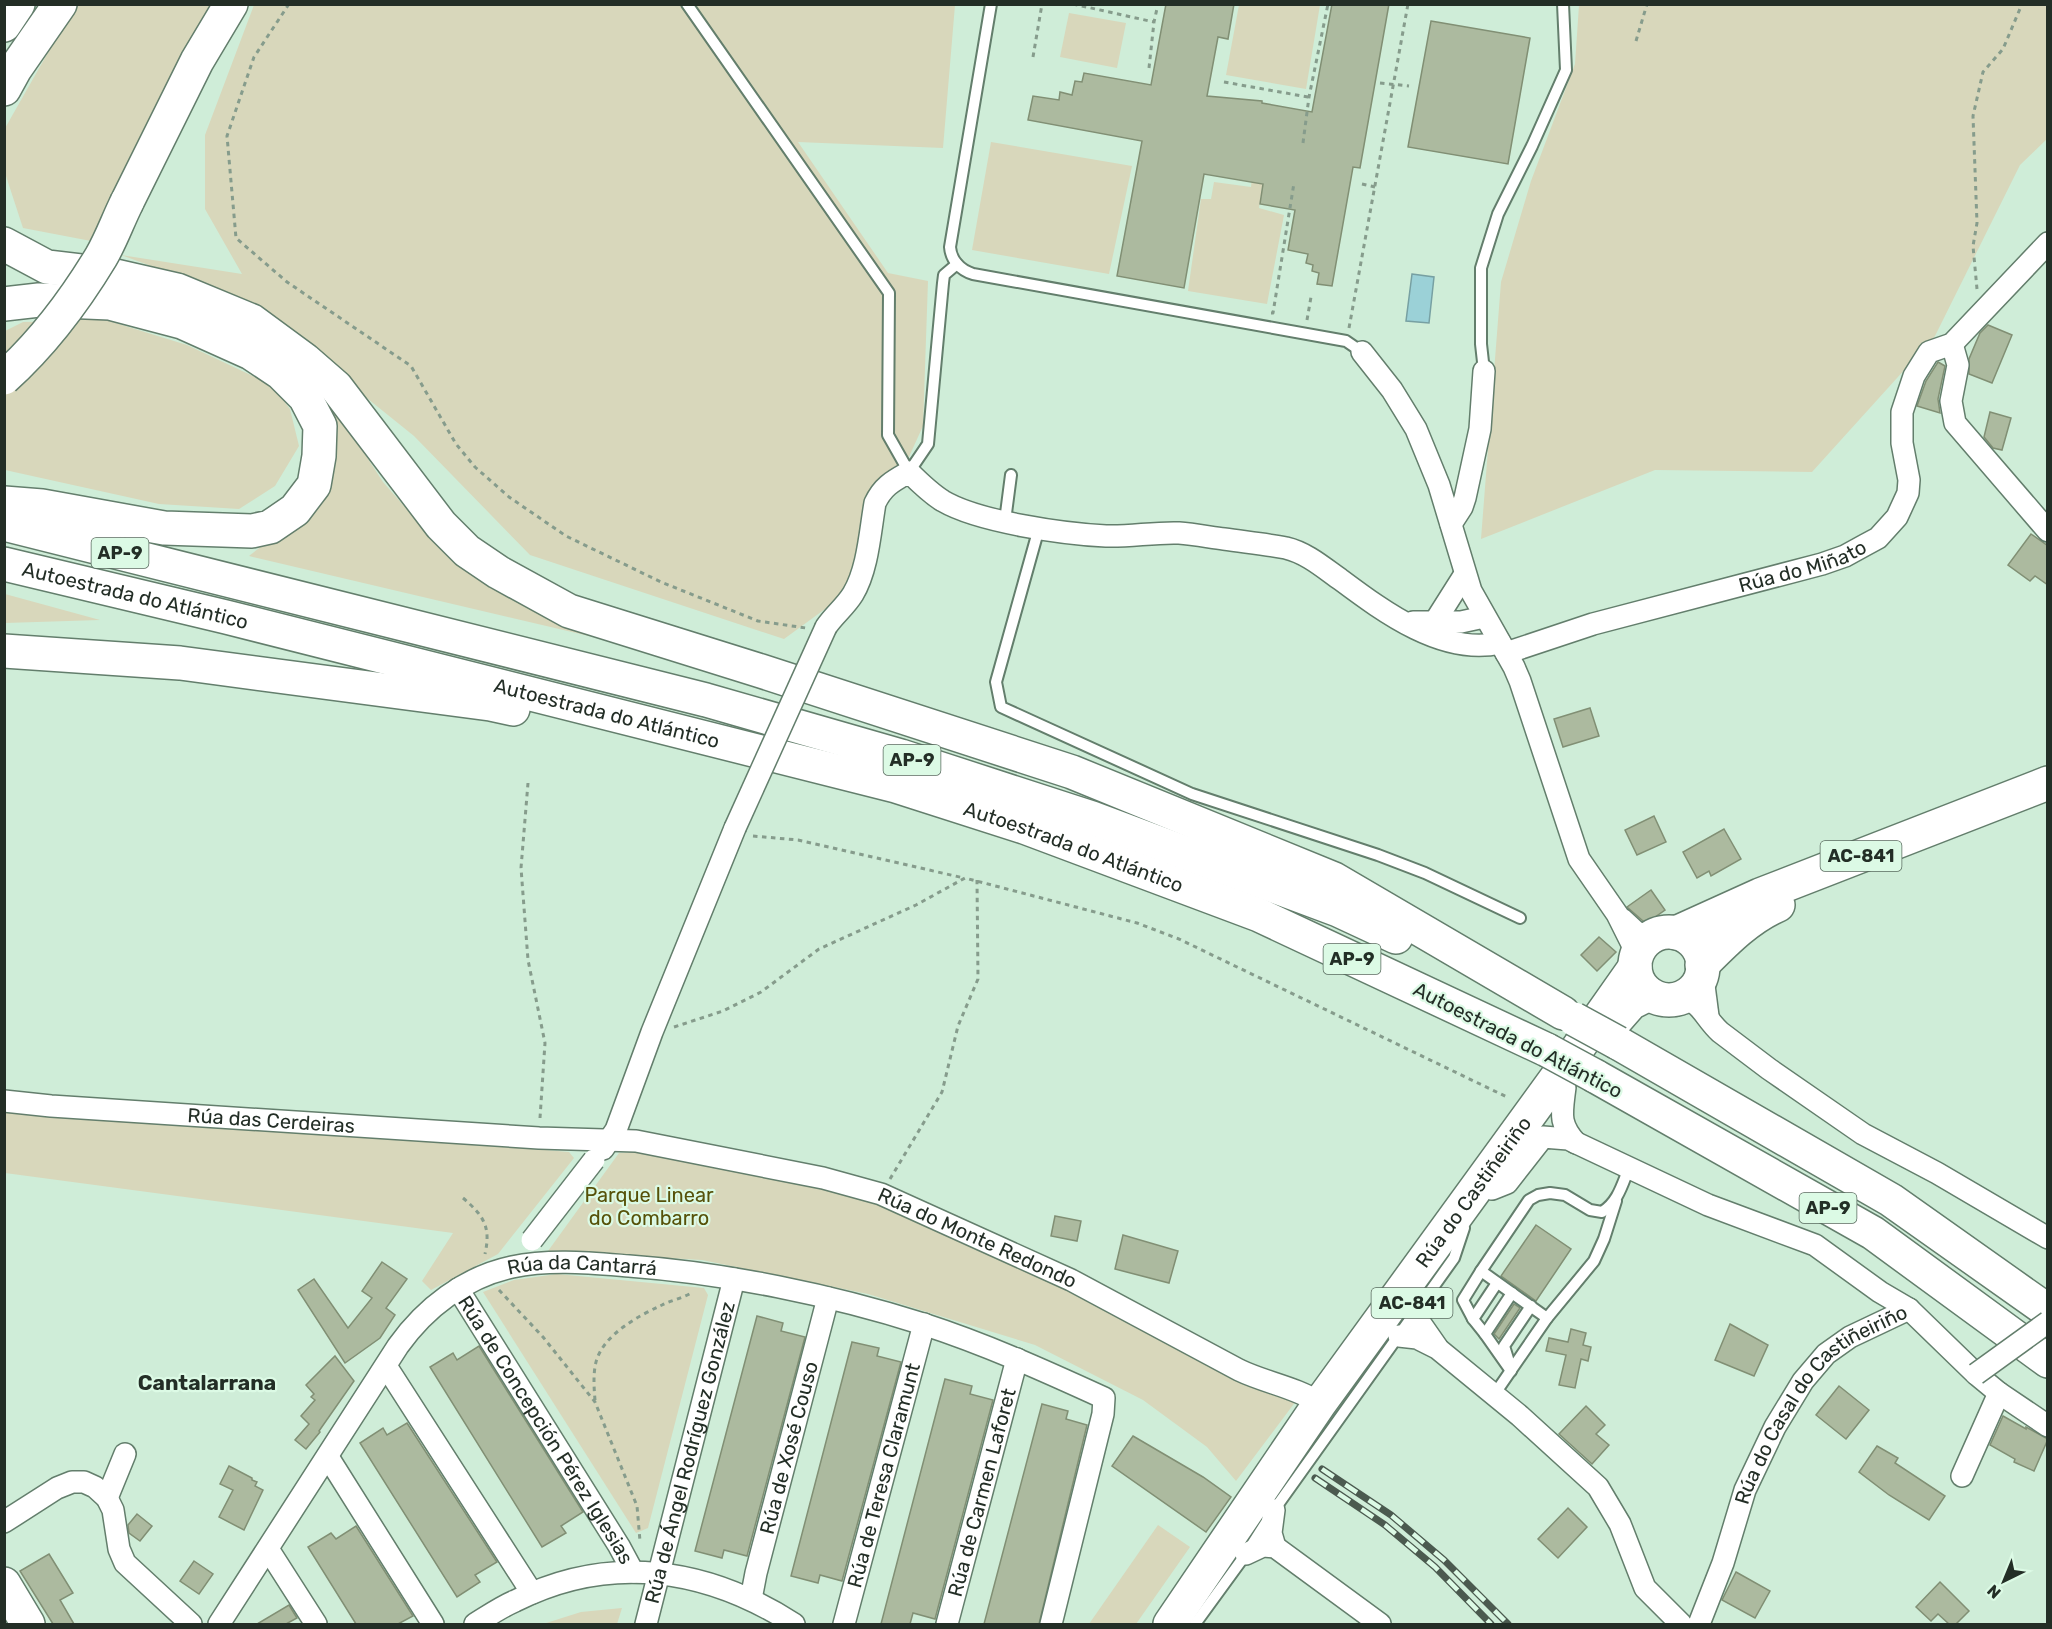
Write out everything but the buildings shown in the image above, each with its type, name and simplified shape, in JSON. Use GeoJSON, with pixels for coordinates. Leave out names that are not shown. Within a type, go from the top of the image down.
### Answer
{"type":"FeatureCollection","features":[{"type":"Feature","properties":{"kind":"main road"},"geometry":{"type":"LineString","coordinates":[[4,25],[18,4]]}},
{"type":"Feature","properties":{"kind":"main road"},"geometry":{"type":"LineString","coordinates":[[4,89],[15,69],[60,4]]}},
{"type":"Feature","properties":{"kind":"main road"},"geometry":{"type":"LineString","coordinates":[[4,378],[48,332],[102,255],[197,61],[231,4]]}},
{"type":"Feature","properties":{"kind":"main road"},"geometry":{"type":"LineString","coordinates":[[4,244],[47,267],[107,274],[177,290],[252,321],[305,360],[336,387],[441,525],[467,551],[498,572],[569,611],[794,681],[1072,772],[1334,879],[1568,1016]]}},
{"type":"Feature","properties":{"kind":"main road"},"geometry":{"type":"LineString","coordinates":[[4,304],[39,300],[110,303],[182,322],[251,353],[281,373],[305,397],[320,426],[319,456],[314,485],[295,510],[270,527],[252,531],[164,528],[42,506],[4,503]]}},
{"type":"Feature","properties":{"kind":"main road","name":"Autoestrada do Atlántico"},"geometry":{"type":"LineString","coordinates":[[4,524],[706,700],[901,756],[1092,818],[1338,910],[1568,1016],[1618,1043],[1891,1200],[2048,1311]]}},
{"type":"Feature","properties":{"kind":"main road","name":"Autoestrada do Atlántico"},"geometry":{"type":"LineString","coordinates":[[4,564],[226,617],[896,786],[1024,826],[1259,915],[1547,1050],[1574,1089],[1873,1233],[2048,1361]]}},
{"type":"Feature","properties":{"kind":"main road"},"geometry":{"type":"LineString","coordinates":[[4,651],[180,663],[490,704],[662,740],[844,785],[1019,838],[1153,875]]}},
{"type":"Feature","properties":{"kind":"main road","name":"AC-841"},"geometry":{"type":"LineString","coordinates":[[1650,957],[1760,894],[2048,783]]}},
{"type":"Feature","properties":{"kind":"main road","name":"AC-841"},"geometry":{"type":"LineString","coordinates":[[1699,987],[1730,937],[1772,908],[1844,878],[2048,805]]}},
{"type":"Feature","properties":{"kind":"main road"},"geometry":{"type":"LineString","coordinates":[[1692,942],[1701,956],[1699,987],[1666,1000],[1650,957],[1692,942]]}},
{"type":"Feature","properties":{"kind":"main road","name":"Rúa do Castiñeiriño"},"geometry":{"type":"LineString","coordinates":[[1187,1624],[1492,1189],[1574,1089],[1617,1017],[1631,1003],[1650,957]]}},
{"type":"Feature","properties":{"kind":"main road","name":"Rúa do Castiñeiriño"},"geometry":{"type":"LineString","coordinates":[[1170,1624],[1320,1403],[1537,1124],[1650,957]]}},
{"type":"Feature","properties":{"kind":"main road"},"geometry":{"type":"LineString","coordinates":[[4,1584],[28,1624]]}},
{"type":"Feature","properties":{"kind":"street","name":"Rúa do Miñato"},"geometry":{"type":"LineString","coordinates":[[909,472],[929,492],[960,509],[1039,528],[1107,536],[1180,533],[1289,549],[1310,558],[1384,612],[1434,636],[1460,643],[1503,648],[1822,564],[1845,556],[1878,538],[1897,517],[1908,493],[1909,480],[1901,428],[1902,412],[1914,376],[1929,352],[1952,344],[2048,243]]}},
{"type":"Feature","properties":{"kind":"street"},"geometry":{"type":"LineString","coordinates":[[1952,344],[1958,365],[1950,401],[1955,423],[2048,531]]}},
{"type":"Feature","properties":{"kind":"street"},"geometry":{"type":"LineString","coordinates":[[1354,346],[1392,390],[1416,429],[1435,476],[1471,591],[1520,681],[1579,859],[1617,914],[1636,932],[1650,957]]}},
{"type":"Feature","properties":{"kind":"street"},"geometry":{"type":"LineString","coordinates":[[1451,524],[1465,498],[1480,429],[1484,371]]}},
{"type":"Feature","properties":{"kind":"street"},"geometry":{"type":"LineString","coordinates":[[511,1267],[612,1139],[654,1027],[733,833],[826,627],[833,616],[845,605],[858,583],[875,503],[887,484],[909,472]]}},
{"type":"Feature","properties":{"kind":"street"},"geometry":{"type":"LineString","coordinates":[[1434,623],[1465,574]]}},
{"type":"Feature","properties":{"kind":"street"},"geometry":{"type":"LineString","coordinates":[[1406,622],[1461,622],[1484,616]]}},
{"type":"Feature","properties":{"kind":"street"},"geometry":{"type":"LineString","coordinates":[[1699,987],[1713,1026],[1769,1069],[1863,1134],[1937,1173],[2048,1238]]}},
{"type":"Feature","properties":{"kind":"street"},"geometry":{"type":"LineString","coordinates":[[1492,1189],[1507,1183],[1537,1124],[1574,1089]]}},
{"type":"Feature","properties":{"kind":"street"},"geometry":{"type":"LineString","coordinates":[[1574,1089],[1562,1120],[1566,1132],[1576,1143]]}},
{"type":"Feature","properties":{"kind":"street","name":"Rúa das Cerdeiras"},"geometry":{"type":"LineString","coordinates":[[4,1101],[539,1138]]}},
{"type":"Feature","properties":{"kind":"street"},"geometry":{"type":"LineString","coordinates":[[1537,1124],[1708,1205],[1815,1245],[1880,1292],[1909,1309]]}},
{"type":"Feature","properties":{"kind":"street","name":"Rúa do Monte Redondo"},"geometry":{"type":"LineString","coordinates":[[539,1138],[636,1141],[845,1182],[881,1194],[1071,1280],[1239,1370],[1306,1394],[1320,1403]]}},
{"type":"Feature","properties":{"kind":"street","name":"Rúa da Cantarrá"},"geometry":{"type":"LineString","coordinates":[[219,1624],[413,1326],[433,1307],[484,1276],[511,1267],[546,1262],[671,1270],[734,1279],[828,1298],[924,1324],[1017,1359],[1104,1398],[1103,1414],[1051,1624]]}},
{"type":"Feature","properties":{"kind":"street","name":"Rúa de Ángel Rodríguez González"},"geometry":{"type":"LineString","coordinates":[[646,1624],[734,1279]]}},
{"type":"Feature","properties":{"kind":"street","name":"Rúa de Concepción Pérez Iglesias"},"geometry":{"type":"LineString","coordinates":[[458,1290],[633,1572]]}},
{"type":"Feature","properties":{"kind":"street","name":"Rúa de Xosé Couso"},"geometry":{"type":"LineString","coordinates":[[751,1599],[828,1298]]}},
{"type":"Feature","properties":{"kind":"street","name":"Rúa do Casal do Castiñeiriño"},"geometry":{"type":"LineString","coordinates":[[1699,1624],[1723,1563],[1745,1490],[1775,1427],[1803,1381],[1826,1354],[1850,1338],[1909,1309],[1976,1374],[1999,1393],[2048,1426]]}},
{"type":"Feature","properties":{"kind":"street"},"geometry":{"type":"LineString","coordinates":[[1414,1314],[1437,1348]]}},
{"type":"Feature","properties":{"kind":"street"},"geometry":{"type":"LineString","coordinates":[[1976,1374],[2048,1322]]}},
{"type":"Feature","properties":{"kind":"street","name":"Rúa de Teresa Claramunt"},"geometry":{"type":"LineString","coordinates":[[844,1624],[924,1324]]}},
{"type":"Feature","properties":{"kind":"street"},"geometry":{"type":"LineString","coordinates":[[1399,1336],[1417,1338],[1437,1348],[1598,1487],[1620,1524],[1645,1588],[1681,1624]]}},
{"type":"Feature","properties":{"kind":"street","name":"Rúa de Carmen Laforet"},"geometry":{"type":"LineString","coordinates":[[947,1624],[1017,1359]]}},
{"type":"Feature","properties":{"kind":"street"},"geometry":{"type":"LineString","coordinates":[[386,1366],[532,1593]]}},
{"type":"Feature","properties":{"kind":"street"},"geometry":{"type":"LineString","coordinates":[[1962,1476],[1999,1393]]}},
{"type":"Feature","properties":{"kind":"street"},"geometry":{"type":"LineString","coordinates":[[107,1498],[125,1454]]}},
{"type":"Feature","properties":{"kind":"street"},"geometry":{"type":"LineString","coordinates":[[328,1457],[434,1624]]}},
{"type":"Feature","properties":{"kind":"street"},"geometry":{"type":"LineString","coordinates":[[4,1522],[57,1488],[72,1482],[84,1482],[90,1485],[107,1498],[113,1510],[119,1549],[125,1563],[191,1624]]}},
{"type":"Feature","properties":{"kind":"street"},"geometry":{"type":"LineString","coordinates":[[1274,1510],[1271,1533],[1275,1547]]}},
{"type":"Feature","properties":{"kind":"street"},"geometry":{"type":"LineString","coordinates":[[1246,1554],[1263,1546],[1275,1547],[1380,1624]]}},
{"type":"Feature","properties":{"kind":"street"},"geometry":{"type":"LineString","coordinates":[[268,1549],[316,1624]]}},
{"type":"Feature","properties":{"kind":"street"},"geometry":{"type":"LineString","coordinates":[[476,1624],[532,1593],[585,1576],[633,1572],[659,1574],[716,1586],[751,1599],[794,1624]]}},
{"type":"Feature","properties":{"kind":"lane"},"geometry":{"type":"LineString","coordinates":[[687,4],[889,293],[888,435],[909,472],[928,444],[944,275],[957,264]]}},
{"type":"Feature","properties":{"kind":"lane"},"geometry":{"type":"LineString","coordinates":[[991,4],[950,247],[951,253],[962,270],[973,274],[1354,346]]}},
{"type":"Feature","properties":{"kind":"lane"},"geometry":{"type":"LineString","coordinates":[[1484,371],[1481,344],[1481,268],[1498,214],[1566,70],[1563,4]]}},
{"type":"Feature","properties":{"kind":"lane"},"geometry":{"type":"LineString","coordinates":[[1005,521],[1011,475]]}},
{"type":"Feature","properties":{"kind":"lane"},"geometry":{"type":"LineString","coordinates":[[1039,528],[996,682],[1001,707],[1192,794],[1378,855],[1425,873],[1521,918]]}},
{"type":"Feature","properties":{"kind":"lane"},"geometry":{"type":"LineString","coordinates":[[1494,1395],[1547,1318],[1594,1261],[1629,1168]]}},
{"type":"Feature","properties":{"kind":"lane"},"geometry":{"type":"LineString","coordinates":[[1511,1371],[1473,1319],[1463,1300],[1529,1200],[1550,1193],[1565,1195],[1590,1210],[1602,1212],[1617,1199]]}},
{"type":"Feature","properties":{"kind":"lane"},"geometry":{"type":"LineString","coordinates":[[1195,1624],[1454,1258],[1464,1228]]}},
{"type":"Feature","properties":{"kind":"lane"},"geometry":{"type":"LineString","coordinates":[[1481,1271],[1547,1318]]}},
{"type":"Feature","properties":{"kind":"lane"},"geometry":{"type":"LineString","coordinates":[[1473,1319],[1497,1283]]}},
{"type":"Feature","properties":{"kind":"lane"},"geometry":{"type":"LineString","coordinates":[[1485,1334],[1512,1293]]}},
{"type":"Feature","properties":{"kind":"lane"},"geometry":{"type":"LineString","coordinates":[[1511,1371],[1504,1346],[1531,1306]]}},
{"type":"Feature","properties":{"kind":"path"},"geometry":{"type":"LineString","coordinates":[[289,4],[254,57],[227,136],[236,238],[287,282],[411,366],[456,444],[475,467],[509,497],[566,536],[661,582],[758,621],[801,628],[826,627]]}},
{"type":"Feature","properties":{"kind":"path"},"geometry":{"type":"LineString","coordinates":[[1033,57],[1042,4]]}},
{"type":"Feature","properties":{"kind":"path"},"geometry":{"type":"LineString","coordinates":[[1073,4],[1154,22]]}},
{"type":"Feature","properties":{"kind":"path"},"geometry":{"type":"LineString","coordinates":[[1149,68],[1158,4]]}},
{"type":"Feature","properties":{"kind":"path"},"geometry":{"type":"LineString","coordinates":[[1303,143],[1309,97],[1328,4]]}},
{"type":"Feature","properties":{"kind":"path"},"geometry":{"type":"LineString","coordinates":[[1354,346],[1375,187],[1408,4]]}},
{"type":"Feature","properties":{"kind":"path"},"geometry":{"type":"LineString","coordinates":[[1636,40],[1647,4]]}},
{"type":"Feature","properties":{"kind":"path"},"geometry":{"type":"LineString","coordinates":[[1978,315],[1973,246],[1977,223],[1973,116],[1983,72],[2003,49],[2022,4]]}},
{"type":"Feature","properties":{"kind":"path"},"geometry":{"type":"LineString","coordinates":[[1224,82],[1309,97]]}},
{"type":"Feature","properties":{"kind":"path"},"geometry":{"type":"LineString","coordinates":[[1380,83],[1410,86]]}},
{"type":"Feature","properties":{"kind":"path"},"geometry":{"type":"LineString","coordinates":[[1262,311],[1273,313],[1294,183]]}},
{"type":"Feature","properties":{"kind":"path"},"geometry":{"type":"LineString","coordinates":[[1362,184],[1375,187]]}},
{"type":"Feature","properties":{"kind":"path"},"geometry":{"type":"LineString","coordinates":[[1307,320],[1311,297]]}},
{"type":"Feature","properties":{"kind":"path"},"geometry":{"type":"LineString","coordinates":[[528,783],[521,868],[528,960],[545,1043],[539,1138]]}},
{"type":"Feature","properties":{"kind":"path"},"geometry":{"type":"LineString","coordinates":[[733,833],[798,840],[977,880],[1137,923],[1179,939],[1520,1104],[1537,1124]]}},
{"type":"Feature","properties":{"kind":"path"},"geometry":{"type":"LineString","coordinates":[[654,1027],[674,1027],[723,1011],[761,992],[819,949],[916,905],[965,878]]}},
{"type":"Feature","properties":{"kind":"path"},"geometry":{"type":"LineString","coordinates":[[881,1194],[942,1092],[958,1026],[978,979],[977,880]]}},
{"type":"Feature","properties":{"kind":"path"},"geometry":{"type":"LineString","coordinates":[[463,1198],[482,1219],[487,1230],[488,1241],[484,1257]]}},
{"type":"Feature","properties":{"kind":"path"},"geometry":{"type":"LineString","coordinates":[[493,1284],[543,1337],[595,1402],[637,1506],[640,1541]]}},
{"type":"Feature","properties":{"kind":"path"},"geometry":{"type":"LineString","coordinates":[[595,1402],[594,1370],[599,1353],[611,1338],[634,1321],[695,1291]]}},
{"type":"Feature","properties":{"kind":"path"},"geometry":{"type":"LineString","coordinates":[[633,1542],[648,1542]]}},
{"type":"Feature","properties":{"kind":"green space"},"geometry":{"type":"Polygon","coordinates":[[[77,5],[214,5],[91,241],[23,228],[5,173],[4,130],[77,5]]]}},
{"type":"Feature","properties":{"kind":"green space"},"geometry":{"type":"Polygon","coordinates":[[[254,5],[955,5],[943,148],[798,142],[888,273],[928,281],[923,426],[847,593],[784,639],[530,555],[414,436],[245,300],[121,255],[242,274],[205,209],[205,135],[254,5]]]}},
{"type":"Feature","properties":{"kind":"green space"},"geometry":{"type":"Polygon","coordinates":[[[1239,5],[1320,5],[1306,89],[1226,75],[1239,5]]]}},
{"type":"Feature","properties":{"kind":"green space"},"geometry":{"type":"Polygon","coordinates":[[[1579,5],[2047,5],[2047,139],[2020,165],[1935,336],[1812,472],[1655,470],[1481,539],[1501,282],[1531,181],[1575,64],[1579,5]]]}},
{"type":"Feature","properties":{"kind":"green space"},"geometry":{"type":"Polygon","coordinates":[[[1069,13],[1126,23],[1117,68],[1060,57],[1069,13]]]}},
{"type":"Feature","properties":{"kind":"green space"},"geometry":{"type":"Polygon","coordinates":[[[991,142],[1132,166],[1109,274],[972,250],[991,142]]]}},
{"type":"Feature","properties":{"kind":"green space"},"geometry":{"type":"Polygon","coordinates":[[[1265,166],[1259,208],[1284,215],[1267,304],[1188,291],[1201,199],[1211,199],[1214,182],[1251,187],[1253,167],[1265,166]]]}},
{"type":"Feature","properties":{"kind":"green space"},"geometry":{"type":"Polygon","coordinates":[[[93,316],[187,345],[272,385],[290,409],[299,446],[275,486],[239,509],[159,504],[5,470],[5,331],[23,322],[73,321],[93,316]]]}},
{"type":"Feature","properties":{"kind":"green space"},"geometry":{"type":"Polygon","coordinates":[[[324,391],[383,482],[453,562],[502,593],[606,640],[249,556],[312,507],[333,427],[324,391]]]}},
{"type":"Feature","properties":{"kind":"green space"},"geometry":{"type":"Polygon","coordinates":[[[5,594],[100,620],[5,623],[5,594]]]}},
{"type":"Feature","properties":{"kind":"green space","name":"Parque Linear do Combarro"},"geometry":{"type":"Polygon","coordinates":[[[4,1103],[569,1152],[574,1158],[498,1254],[431,1290],[422,1281],[453,1233],[5,1173],[4,1103]]]}},
{"type":"Feature","properties":{"kind":"green space","name":"Parque Linear do Combarro"},"geometry":{"type":"Polygon","coordinates":[[[635,1152],[873,1199],[995,1254],[1249,1384],[1296,1401],[1236,1481],[1207,1447],[1143,1400],[1035,1345],[868,1294],[702,1260],[548,1251],[619,1153],[635,1152]]]}},
{"type":"Feature","properties":{"kind":"green space","name":"Parque Linear do Combarro"},"geometry":{"type":"Polygon","coordinates":[[[557,1274],[704,1288],[708,1295],[648,1528],[636,1533],[483,1292],[514,1280],[557,1274]]]}},
{"type":"Feature","properties":{"kind":"green space"},"geometry":{"type":"Polygon","coordinates":[[[1158,1525],[1190,1547],[1136,1624],[1089,1624],[1158,1525]]]}},
{"type":"Feature","properties":{"kind":"green space"},"geometry":{"type":"Polygon","coordinates":[[[622,1608],[617,1624],[543,1624],[581,1612],[622,1608]]]}},
{"type":"Feature","properties":{"kind":"water"},"geometry":{"type":"Polygon","coordinates":[[[1412,274],[1434,277],[1429,323],[1406,321],[1412,274]]]}},
{"type":"Feature","properties":{"kind":"railway"},"geometry":{"type":"LineString","coordinates":[[1322,1469],[1391,1515],[1444,1560],[1508,1624]]}},
{"type":"Feature","properties":{"kind":"railway"},"geometry":{"type":"LineString","coordinates":[[1315,1478],[1385,1525],[1435,1567],[1491,1624]]}},
{"type":"Feature","properties":{"kind":"district","name":"Cantalarrana"},"geometry":{"type":"Point","coordinates":[207,1382]}}]}
